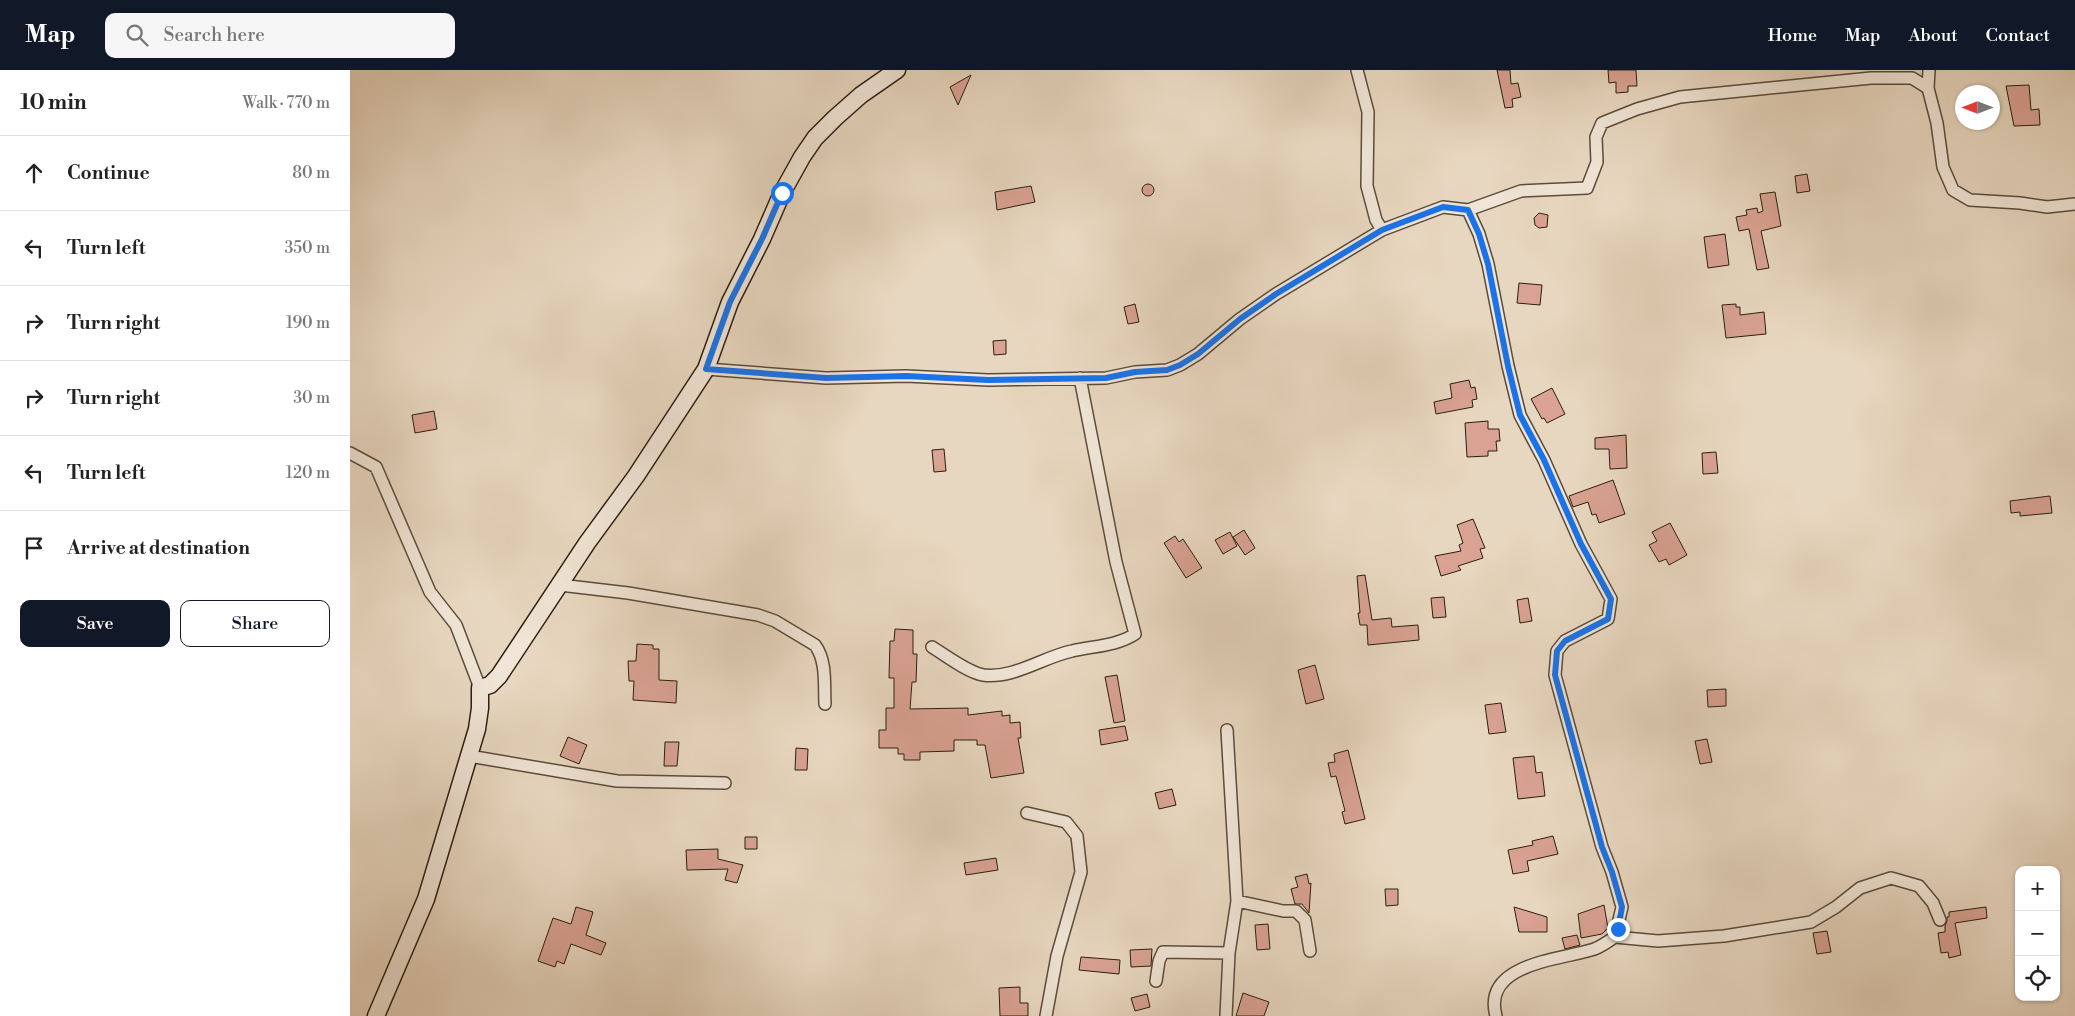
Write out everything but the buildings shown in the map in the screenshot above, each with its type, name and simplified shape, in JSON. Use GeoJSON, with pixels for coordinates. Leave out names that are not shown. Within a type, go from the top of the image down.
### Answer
{"type":"FeatureCollection","features":[{"type":"Feature","properties":{"kind":"street"},"geometry":{"type":"LineString","coordinates":[[480,688],[490,685],[500,676],[525,634],[587,543],[636,476],[706,369],[730,302],[762,239],[782,193],[802,157],[815,138],[835,118],[861,95],[897,70]]}},
{"type":"Feature","properties":{"kind":"street"},"geometry":{"type":"LineString","coordinates":[[1357,70],[1368,112],[1367,186],[1376,220],[1382,230]]}},
{"type":"Feature","properties":{"kind":"street"},"geometry":{"type":"LineString","coordinates":[[1929,70],[1928,88],[1937,122],[1943,167],[1953,190],[1970,200],[2020,203],[2047,207],[2075,204]]}},
{"type":"Feature","properties":{"kind":"street"},"geometry":{"type":"LineString","coordinates":[[706,369],[826,378],[906,376],[988,380],[1106,378],[1135,372],[1167,370],[1180,365],[1198,354],[1240,319],[1276,294],[1382,230],[1443,207],[1468,210],[1521,191],[1587,188],[1597,162],[1596,137],[1602,122],[1637,109],[1680,97],[1871,78],[1912,78],[1928,88]]}},
{"type":"Feature","properties":{"kind":"street"},"geometry":{"type":"LineString","coordinates":[[1468,210],[1479,234],[1488,264],[1508,366],[1520,415],[1544,460],[1581,544],[1611,599],[1608,619],[1565,641],[1557,651],[1555,675],[1602,847],[1612,872],[1622,907],[1615,937]]}},
{"type":"Feature","properties":{"kind":"street"},"geometry":{"type":"LineString","coordinates":[[932,647],[952,660],[980,674],[994,676],[1071,651],[1126,640],[1135,634],[1120,578],[1080,378]]}},
{"type":"Feature","properties":{"kind":"street"},"geometry":{"type":"LineString","coordinates":[[350,453],[376,467],[430,592],[456,625],[480,688],[480,708],[469,756],[426,899],[376,1016]]}},
{"type":"Feature","properties":{"kind":"street"},"geometry":{"type":"LineString","coordinates":[[560,585],[628,593],[722,608],[758,615],[775,621],[815,645],[820,651],[823,662],[825,704]]}},
{"type":"Feature","properties":{"kind":"street"},"geometry":{"type":"LineString","coordinates":[[1226,1016],[1229,952],[1237,901],[1227,730]]}},
{"type":"Feature","properties":{"kind":"street"},"geometry":{"type":"LineString","coordinates":[[469,756],[617,781],[725,783]]}},
{"type":"Feature","properties":{"kind":"street"},"geometry":{"type":"LineString","coordinates":[[1027,813],[1066,822],[1077,836],[1081,872],[1057,956],[1046,1016]]}},
{"type":"Feature","properties":{"kind":"street"},"geometry":{"type":"LineString","coordinates":[[1496,1016],[1493,1005],[1497,987],[1516,971],[1560,957],[1593,950],[1615,937],[1658,941],[1724,936],[1811,922],[1836,907],[1860,888],[1892,878],[1919,886],[1933,903],[1940,920]]}},
{"type":"Feature","properties":{"kind":"street"},"geometry":{"type":"LineString","coordinates":[[1237,901],[1283,911],[1296,911],[1305,920],[1310,951]]}},
{"type":"Feature","properties":{"kind":"street"},"geometry":{"type":"LineString","coordinates":[[1156,981],[1159,960],[1163,952],[1229,952]]}},
{"type":"Feature","properties":{"kind":"route"},"geometry":{"type":"LineString","coordinates":[[782,193],[762,239],[730,302],[706,369],[779,376],[826,378],[906,376],[988,380],[1106,378],[1135,372],[1167,370],[1180,365],[1198,354],[1240,319],[1276,294],[1382,230],[1443,207],[1468,210],[1479,234],[1488,264],[1508,366],[1520,415],[1544,460],[1581,544],[1611,599],[1608,619],[1565,641],[1557,651],[1555,675],[1602,847],[1612,872],[1622,907],[1618,929]]}}]}
